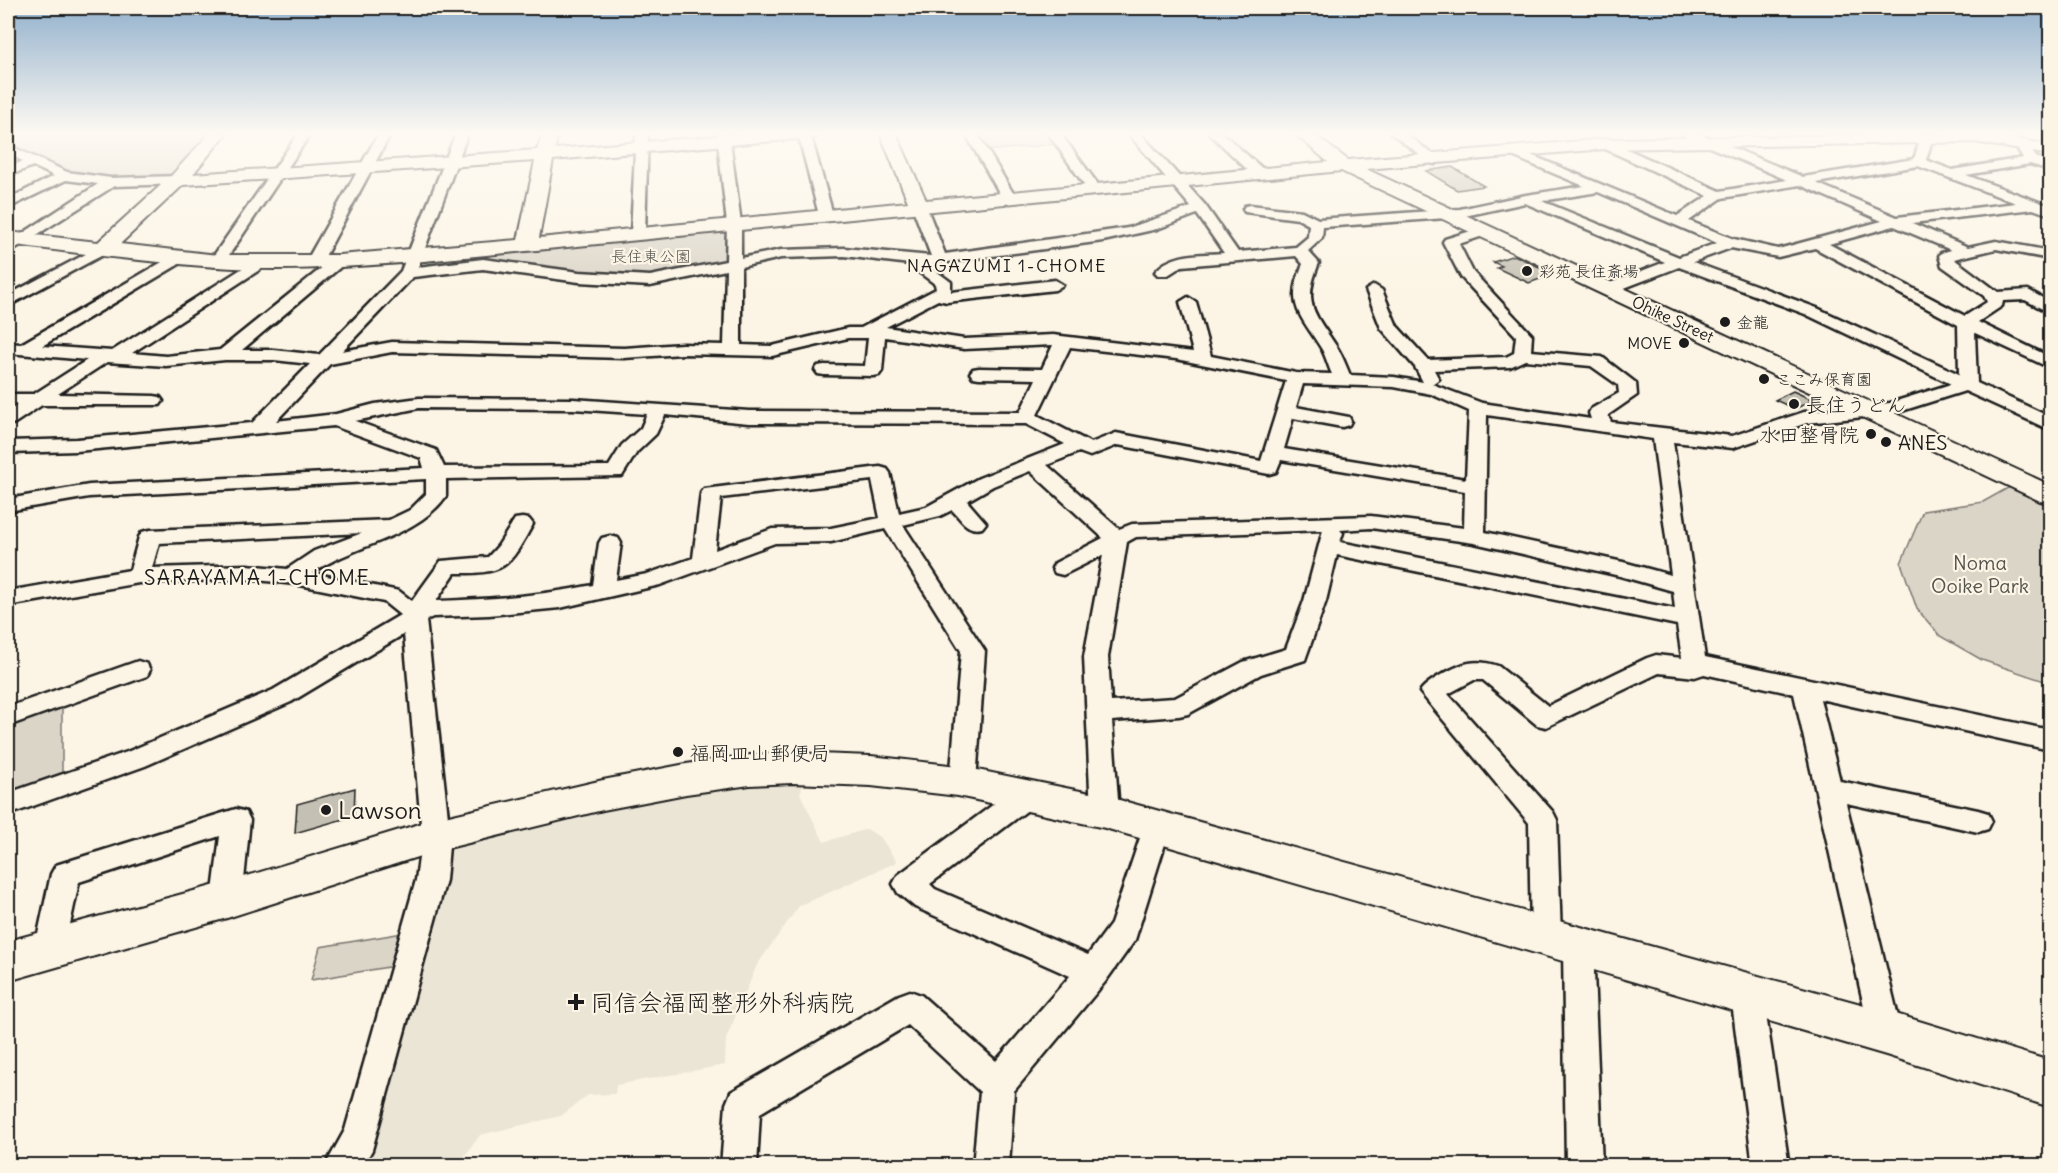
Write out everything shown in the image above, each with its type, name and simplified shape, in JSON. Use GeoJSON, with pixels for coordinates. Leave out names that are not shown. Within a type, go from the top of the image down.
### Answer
{"type":"FeatureCollection","features":[{"type":"Feature","properties":{"kind":"street"},"geometry":{"type":"LineString","coordinates":[[8,204],[41,188]]}},
{"type":"Feature","properties":{"kind":"street"},"geometry":{"type":"LineString","coordinates":[[13,242],[102,188]]}},
{"type":"Feature","properties":{"kind":"street"},"geometry":{"type":"LineString","coordinates":[[8,301],[101,250],[169,188]]}},
{"type":"Feature","properties":{"kind":"street"},"geometry":{"type":"LineString","coordinates":[[218,261],[268,188]]}},
{"type":"Feature","properties":{"kind":"street"},"geometry":{"type":"LineString","coordinates":[[314,261],[354,188]]}},
{"type":"Feature","properties":{"kind":"street"},"geometry":{"type":"LineString","coordinates":[[258,429],[411,264],[440,188]]}},
{"type":"Feature","properties":{"kind":"street"},"geometry":{"type":"LineString","coordinates":[[527,245],[538,188]]}},
{"type":"Feature","properties":{"kind":"street"},"geometry":{"type":"LineString","coordinates":[[638,233],[640,188]]}},
{"type":"Feature","properties":{"kind":"street"},"geometry":{"type":"LineString","coordinates":[[729,188],[734,224],[732,350]]}},
{"type":"Feature","properties":{"kind":"street"},"geometry":{"type":"LineString","coordinates":[[819,188],[826,215]]}},
{"type":"Feature","properties":{"kind":"street"},"geometry":{"type":"LineString","coordinates":[[911,188],[919,206],[933,260]]}},
{"type":"Feature","properties":{"kind":"street"},"geometry":{"type":"LineString","coordinates":[[1002,188],[1008,198]]}},
{"type":"Feature","properties":{"kind":"street"},"geometry":{"type":"LineString","coordinates":[[411,264],[527,245],[1116,188]]}},
{"type":"Feature","properties":{"kind":"street"},"geometry":{"type":"LineString","coordinates":[[1183,188],[1235,258]]}},
{"type":"Feature","properties":{"kind":"street","name":"Ohike Street"},"geometry":{"type":"LineString","coordinates":[[1392,188],[2050,495]]}},
{"type":"Feature","properties":{"kind":"street"},"geometry":{"type":"LineString","coordinates":[[1250,209],[1302,215],[1316,223],[1449,214],[1600,188],[1730,243],[1778,253],[1897,221],[2034,205]]}},
{"type":"Feature","properties":{"kind":"street"},"geometry":{"type":"LineString","coordinates":[[1702,188],[1718,195]]}},
{"type":"Feature","properties":{"kind":"street"},"geometry":{"type":"LineString","coordinates":[[1678,221],[1718,195],[1764,188]]}},
{"type":"Feature","properties":{"kind":"street"},"geometry":{"type":"LineString","coordinates":[[1814,188],[1965,250]]}},
{"type":"Feature","properties":{"kind":"street"},"geometry":{"type":"LineString","coordinates":[[1988,188],[2050,211]]}},
{"type":"Feature","properties":{"kind":"street"},"geometry":{"type":"LineString","coordinates":[[1526,199],[1678,262],[1811,311],[2050,424]]}},
{"type":"Feature","properties":{"kind":"street"},"geometry":{"type":"LineString","coordinates":[[13,242],[218,261],[483,264],[579,277],[651,281],[733,266],[782,254],[844,252],[933,260],[1003,249],[1088,241],[1133,232],[1200,208]]}},
{"type":"Feature","properties":{"kind":"street"},"geometry":{"type":"LineString","coordinates":[[1163,272],[1178,262],[1300,251],[1315,238],[1316,223]]}},
{"type":"Feature","properties":{"kind":"street"},"geometry":{"type":"LineString","coordinates":[[1484,231],[1450,242],[1466,274],[1524,335],[1522,355]]}},
{"type":"Feature","properties":{"kind":"street"},"geometry":{"type":"LineString","coordinates":[[1608,289],[1730,243]]}},
{"type":"Feature","properties":{"kind":"street"},"geometry":{"type":"LineString","coordinates":[[1817,243],[1966,323],[2050,363]]}},
{"type":"Feature","properties":{"kind":"street"},"geometry":{"type":"LineString","coordinates":[[1966,323],[1996,303],[1993,297],[1947,263],[1946,256],[1965,250],[1996,246],[2050,255]]}},
{"type":"Feature","properties":{"kind":"street"},"geometry":{"type":"LineString","coordinates":[[1300,251],[1311,263],[1303,282],[1304,311],[1331,351],[1343,380]]}},
{"type":"Feature","properties":{"kind":"street"},"geometry":{"type":"LineString","coordinates":[[16,348],[181,257]]}},
{"type":"Feature","properties":{"kind":"street"},"geometry":{"type":"LineString","coordinates":[[871,332],[944,291],[943,282],[924,270],[933,260]]}},
{"type":"Feature","properties":{"kind":"street"},"geometry":{"type":"LineString","coordinates":[[225,355],[339,261]]}},
{"type":"Feature","properties":{"kind":"street"},"geometry":{"type":"LineString","coordinates":[[8,419],[262,262]]}},
{"type":"Feature","properties":{"kind":"street"},"geometry":{"type":"LineString","coordinates":[[936,295],[947,297],[1055,285]]}},
{"type":"Feature","properties":{"kind":"street"},"geometry":{"type":"LineString","coordinates":[[1374,290],[1389,328],[1423,365],[1436,390]]}},
{"type":"Feature","properties":{"kind":"street"},"geometry":{"type":"LineString","coordinates":[[1993,297],[2028,295],[2050,308]]}},
{"type":"Feature","properties":{"kind":"street"},"geometry":{"type":"LineString","coordinates":[[1188,302],[1203,359]]}},
{"type":"Feature","properties":{"kind":"street"},"geometry":{"type":"LineString","coordinates":[[1966,323],[1968,384]]}},
{"type":"Feature","properties":{"kind":"street"},"geometry":{"type":"LineString","coordinates":[[16,348],[166,361],[225,355],[274,355],[322,360],[392,347],[624,353],[682,349],[772,351],[848,333],[871,332],[890,332],[964,344],[1064,341],[1176,354],[1296,378],[1394,382],[1436,390],[1478,408],[1662,435],[1733,442],[1804,418],[1893,408],[1968,384]]}},
{"type":"Feature","properties":{"kind":"street"},"geometry":{"type":"LineString","coordinates":[[824,370],[873,371],[871,332]]}},
{"type":"Feature","properties":{"kind":"street"},"geometry":{"type":"LineString","coordinates":[[1026,418],[1064,341]]}},
{"type":"Feature","properties":{"kind":"street"},"geometry":{"type":"LineString","coordinates":[[1423,365],[1510,362],[1522,355],[1596,361],[1627,383],[1628,395],[1598,413],[1603,426]]}},
{"type":"Feature","properties":{"kind":"street"},"geometry":{"type":"LineString","coordinates":[[978,373],[1047,374]]}},
{"type":"Feature","properties":{"kind":"street"},"geometry":{"type":"LineString","coordinates":[[8,447],[77,445],[258,429],[336,420],[375,410],[419,403],[573,404],[748,417],[1026,418],[1035,420],[1090,450],[1116,439],[1269,468],[1296,378]]}},
{"type":"Feature","properties":{"kind":"street"},"geometry":{"type":"LineString","coordinates":[[8,399],[154,401]]}},
{"type":"Feature","properties":{"kind":"street"},"geometry":{"type":"LineString","coordinates":[[1474,536],[1478,408]]}},
{"type":"Feature","properties":{"kind":"street"},"geometry":{"type":"LineString","coordinates":[[8,505],[89,491],[436,473],[615,472],[629,449],[649,430],[658,409]]}},
{"type":"Feature","properties":{"kind":"street"},"geometry":{"type":"LineString","coordinates":[[1286,411],[1342,421]]}},
{"type":"Feature","properties":{"kind":"street"},"geometry":{"type":"LineString","coordinates":[[291,577],[322,556],[417,514],[436,496],[436,473],[429,454],[336,420]]}},
{"type":"Feature","properties":{"kind":"street"},"geometry":{"type":"LineString","coordinates":[[1584,1166],[1562,942],[1543,820],[1432,692],[1470,671],[1489,672],[1546,718],[1656,664],[1695,668],[1662,435]]}},
{"type":"Feature","properties":{"kind":"street"},"geometry":{"type":"LineString","coordinates":[[8,804],[136,759],[282,696],[414,615],[428,609],[489,607],[560,600],[652,580],[772,536],[831,535],[933,512],[986,482],[1079,445]]}},
{"type":"Feature","properties":{"kind":"street"},"geometry":{"type":"LineString","coordinates":[[1273,453],[1475,488]]}},
{"type":"Feature","properties":{"kind":"street"},"geometry":{"type":"LineString","coordinates":[[1034,464],[1117,539]]}},
{"type":"Feature","properties":{"kind":"street"},"geometry":{"type":"LineString","coordinates":[[703,562],[711,493],[880,473],[891,522],[973,651],[963,782]]}},
{"type":"Feature","properties":{"kind":"street"},"geometry":{"type":"LineString","coordinates":[[955,500],[975,523]]}},
{"type":"Feature","properties":{"kind":"street"},"geometry":{"type":"LineString","coordinates":[[1064,568],[1132,531],[1371,522],[1474,536],[1623,569],[1683,586]]}},
{"type":"Feature","properties":{"kind":"street"},"geometry":{"type":"LineString","coordinates":[[1101,712],[1179,707],[1252,668],[1296,654],[1315,601],[1335,523]]}},
{"type":"Feature","properties":{"kind":"street"},"geometry":{"type":"LineString","coordinates":[[139,576],[150,537],[397,524]]}},
{"type":"Feature","properties":{"kind":"street"},"geometry":{"type":"LineString","coordinates":[[343,1166],[360,1138],[431,880],[436,835],[414,615],[450,566],[488,567],[495,563],[503,558],[522,524]]}},
{"type":"Feature","properties":{"kind":"street"},"geometry":{"type":"LineString","coordinates":[[1105,812],[1101,712],[1096,657],[1117,539]]}},
{"type":"Feature","properties":{"kind":"street"},"geometry":{"type":"LineString","coordinates":[[604,590],[610,543]]}},
{"type":"Feature","properties":{"kind":"street"},"geometry":{"type":"LineString","coordinates":[[1329,547],[1688,619]]}},
{"type":"Feature","properties":{"kind":"street"},"geometry":{"type":"LineString","coordinates":[[8,598],[139,576],[247,572],[291,577],[391,596],[414,615]]}},
{"type":"Feature","properties":{"kind":"street"},"geometry":{"type":"LineString","coordinates":[[1694,663],[2050,740]]}},
{"type":"Feature","properties":{"kind":"street"},"geometry":{"type":"LineString","coordinates":[[8,717],[138,670]]}},
{"type":"Feature","properties":{"kind":"street"},"geometry":{"type":"LineString","coordinates":[[1805,687],[1886,1033]]}},
{"type":"Feature","properties":{"kind":"street"},"geometry":{"type":"LineString","coordinates":[[8,961],[227,900],[436,835],[603,795],[686,779],[750,770],[792,768],[871,771],[963,782],[1105,812],[1886,1033],[2050,1084]]}},
{"type":"Feature","properties":{"kind":"street"},"geometry":{"type":"LineString","coordinates":[[1829,789],[1978,821]]}},
{"type":"Feature","properties":{"kind":"street"},"geometry":{"type":"LineString","coordinates":[[1027,795],[908,884],[925,898],[1094,972]]}},
{"type":"Feature","properties":{"kind":"street"},"geometry":{"type":"LineString","coordinates":[[50,948],[66,874],[236,820],[227,900]]}},
{"type":"Feature","properties":{"kind":"street"},"geometry":{"type":"LineString","coordinates":[[991,1166],[998,1085],[1094,972],[1124,930],[1156,828]]}},
{"type":"Feature","properties":{"kind":"street"},"geometry":{"type":"LineString","coordinates":[[1747,995],[1770,1166]]}},
{"type":"Feature","properties":{"kind":"street"},"geometry":{"type":"LineString","coordinates":[[739,1166],[743,1104],[910,1006],[998,1085]]}},
{"type":"Feature","properties":{"kind":"shaded area","name":"同信会福岡整形外科病院"},"geometry":{"type":"Polygon","coordinates":[[[805,778],[800,794],[824,842],[867,829],[881,838],[897,862],[799,906],[757,965],[726,1039],[725,1065],[616,1085],[615,1094],[588,1095],[561,1116],[480,1135],[458,1165],[352,1166],[394,1075],[447,849],[643,798],[805,778]]]}},
{"type":"Feature","properties":{"kind":"green space","name":"長住東公園"},"geometry":{"type":"Polygon","coordinates":[[[734,224],[733,266],[650,281],[507,267],[408,273],[412,259],[734,224]]]}},
{"type":"Feature","properties":{"kind":"green space","name":"Noma Ooike Park"},"geometry":{"type":"Polygon","coordinates":[[[2013,485],[2050,504],[2050,683],[1982,660],[1940,636],[1917,609],[1901,563],[1923,511],[1983,502],[2013,485]]]}},
{"type":"Feature","properties":{"kind":"green space"},"geometry":{"type":"Polygon","coordinates":[[[62,697],[62,785],[8,804],[8,717],[62,697]]]}},
{"type":"Feature","properties":{"kind":"green space"},"geometry":{"type":"Polygon","coordinates":[[[409,932],[400,965],[311,980],[320,947],[409,932]]]}},
{"type":"Feature","properties":{"kind":"building","name":"彩苑 長住斎場"},"geometry":{"type":"Polygon","coordinates":[[[1514,255],[1554,274],[1529,283],[1497,268],[1502,266],[1493,262],[1514,255]]]}},
{"type":"Feature","properties":{"kind":"building","name":"長住うどん"},"geometry":{"type":"Polygon","coordinates":[[[1793,391],[1813,400],[1795,409],[1775,400],[1793,391]]]}},
{"type":"Feature","properties":{"kind":"building","name":"Lawson"},"geometry":{"type":"Polygon","coordinates":[[[355,788],[354,816],[295,833],[297,804],[355,788]]]}},
{"type":"Feature","properties":{"kind":"place","name":"彩苑 長住斎場"},"geometry":{"type":"Point","coordinates":[1527,271]}},
{"type":"Feature","properties":{"kind":"place","name":"金龍"},"geometry":{"type":"Point","coordinates":[1725,322]}},
{"type":"Feature","properties":{"kind":"place","name":"MOVE"},"geometry":{"type":"Point","coordinates":[1684,343]}},
{"type":"Feature","properties":{"kind":"place","name":"ここみ保育園"},"geometry":{"type":"Point","coordinates":[1764,379]}},
{"type":"Feature","properties":{"kind":"place","name":"長住うどん"},"geometry":{"type":"Point","coordinates":[1794,404]}},
{"type":"Feature","properties":{"kind":"place","name":"水田整骨院"},"geometry":{"type":"Point","coordinates":[1871,434]}},
{"type":"Feature","properties":{"kind":"place","name":"ANES"},"geometry":{"type":"Point","coordinates":[1886,442]}},
{"type":"Feature","properties":{"kind":"place","name":"福岡皿山郵便局"},"geometry":{"type":"Point","coordinates":[678,752]}},
{"type":"Feature","properties":{"kind":"place","name":"Lawson"},"geometry":{"type":"Point","coordinates":[326,810]}},
{"type":"Feature","properties":{"kind":"place","name":"同信会福岡整形外科病院"},"geometry":{"type":"Point","coordinates":[576,1002]}},
{"type":"Feature","properties":{"kind":"district","name":"NAGAZUMI 1-CHOME"},"geometry":{"type":"Point","coordinates":[1007,265]}},
{"type":"Feature","properties":{"kind":"district","name":"SARAYAMA 1-CHOME"},"geometry":{"type":"Point","coordinates":[257,577]}}]}
